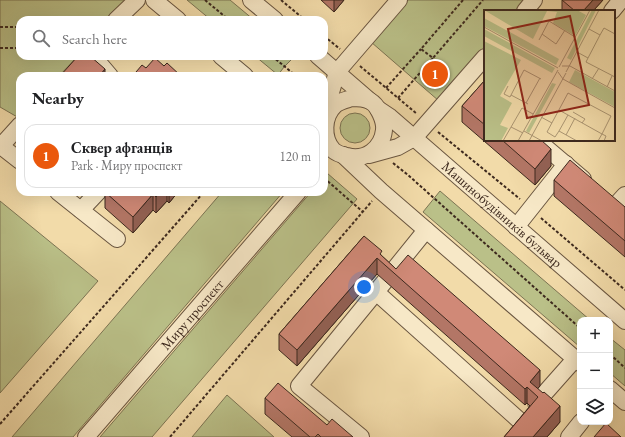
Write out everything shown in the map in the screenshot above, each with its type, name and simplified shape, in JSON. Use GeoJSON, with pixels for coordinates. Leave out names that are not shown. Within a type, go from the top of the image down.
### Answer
{"type":"FeatureCollection","features":[{"type":"Feature","properties":{"kind":"street"},"geometry":{"type":"LineString","coordinates":[[120,16],[136,0]]}},
{"type":"Feature","properties":{"kind":"street"},"geometry":{"type":"LineString","coordinates":[[154,0],[173,16]]}},
{"type":"Feature","properties":{"kind":"street"},"geometry":{"type":"LineString","coordinates":[[251,0],[270,16]]}},
{"type":"Feature","properties":{"kind":"street"},"geometry":{"type":"LineString","coordinates":[[328,105],[337,72],[399,0]]}},
{"type":"Feature","properties":{"kind":"street"},"geometry":{"type":"LineString","coordinates":[[613,10],[621,0]]}},
{"type":"Feature","properties":{"kind":"street"},"geometry":{"type":"LineString","coordinates":[[330,150],[352,158],[362,157],[398,147],[414,138],[484,58]]}},
{"type":"Feature","properties":{"kind":"street"},"geometry":{"type":"LineString","coordinates":[[96,60],[107,72]]}},
{"type":"Feature","properties":{"kind":"street"},"geometry":{"type":"LineString","coordinates":[[226,60],[240,72]]}},
{"type":"Feature","properties":{"kind":"street","name":"Машинобудівників бульвар"},"geometry":{"type":"LineString","coordinates":[[323,60],[625,321]]}},
{"type":"Feature","properties":{"kind":"street"},"geometry":{"type":"LineString","coordinates":[[328,114],[334,106],[342,101],[352,98],[362,98],[375,106],[383,118],[383,138],[378,147],[362,157]]}},
{"type":"Feature","properties":{"kind":"street"},"geometry":{"type":"LineString","coordinates":[[16,129],[1,146],[16,158]]}},
{"type":"Feature","properties":{"kind":"street"},"geometry":{"type":"LineString","coordinates":[[538,141],[613,200]]}},
{"type":"Feature","properties":{"kind":"street"},"geometry":{"type":"LineString","coordinates":[[330,150],[381,191],[577,360]]}},
{"type":"Feature","properties":{"kind":"street"},"geometry":{"type":"LineString","coordinates":[[516,227],[566,164]]}},
{"type":"Feature","properties":{"kind":"street"},"geometry":{"type":"LineString","coordinates":[[63,196],[117,240]]}},
{"type":"Feature","properties":{"kind":"street"},"geometry":{"type":"LineString","coordinates":[[81,210],[94,196]]}},
{"type":"Feature","properties":{"kind":"street","name":"Миру проспект"},"geometry":{"type":"LineString","coordinates":[[86,437],[295,196]]}},
{"type":"Feature","properties":{"kind":"street"},"geometry":{"type":"LineString","coordinates":[[361,437],[299,386],[426,230]]}},
{"type":"Feature","properties":{"kind":"street"},"geometry":{"type":"LineString","coordinates":[[383,284],[515,426],[577,362]]}},
{"type":"Feature","properties":{"kind":"street"},"geometry":{"type":"LineString","coordinates":[[613,392],[625,402]]}},
{"type":"Feature","properties":{"kind":"street"},"geometry":{"type":"LineString","coordinates":[[569,437],[579,425]]}},
{"type":"Feature","properties":{"kind":"path"},"geometry":{"type":"LineString","coordinates":[[205,0],[224,16]]}},
{"type":"Feature","properties":{"kind":"path"},"geometry":{"type":"LineString","coordinates":[[281,0],[300,16]]}},
{"type":"Feature","properties":{"kind":"path"},"geometry":{"type":"LineString","coordinates":[[386,88],[463,0]]}},
{"type":"Feature","properties":{"kind":"path"},"geometry":{"type":"LineString","coordinates":[[398,98],[483,0]]}},
{"type":"Feature","properties":{"kind":"path"},"geometry":{"type":"LineString","coordinates":[[0,27],[16,27]]}},
{"type":"Feature","properties":{"kind":"path"},"geometry":{"type":"LineString","coordinates":[[328,39],[530,208],[625,290]]}},
{"type":"Feature","properties":{"kind":"path"},"geometry":{"type":"LineString","coordinates":[[0,48],[16,48]]}},
{"type":"Feature","properties":{"kind":"path"},"geometry":{"type":"LineString","coordinates":[[421,49],[433,58]]}},
{"type":"Feature","properties":{"kind":"path"},"geometry":{"type":"LineString","coordinates":[[277,60],[291,72]]}},
{"type":"Feature","properties":{"kind":"path"},"geometry":{"type":"LineString","coordinates":[[392,162],[577,325]]}},
{"type":"Feature","properties":{"kind":"path"},"geometry":{"type":"LineString","coordinates":[[328,181],[363,212]]}},
{"type":"Feature","properties":{"kind":"path"},"geometry":{"type":"LineString","coordinates":[[170,437],[381,191]]}},
{"type":"Feature","properties":{"kind":"path"},"geometry":{"type":"LineString","coordinates":[[0,424],[200,196]]}},
{"type":"Feature","properties":{"kind":"path"},"geometry":{"type":"LineString","coordinates":[[613,357],[625,368]]}},
{"type":"Feature","properties":{"kind":"green space"},"geometry":{"type":"Polygon","coordinates":[[[0,0],[130,0],[115,16],[16,16],[16,60],[74,60],[63,72],[16,72],[16,116],[0,107],[0,0]]]}},
{"type":"Feature","properties":{"kind":"green space"},"geometry":{"type":"Polygon","coordinates":[[[187,0],[230,0],[249,16],[206,16],[187,0]]]}},
{"type":"Feature","properties":{"kind":"green space"},"geometry":{"type":"Polygon","coordinates":[[[408,0],[525,0],[517,10],[484,10],[484,48],[439,101],[371,42],[408,0]]]}},
{"type":"Feature","properties":{"kind":"green space"},"geometry":{"type":"Polygon","coordinates":[[[260,60],[291,60],[280,72],[274,72],[260,60]]]}},
{"type":"Feature","properties":{"kind":"green space"},"geometry":{"type":"Polygon","coordinates":[[[355,113],[365,118],[370,128],[365,138],[355,143],[345,138],[340,128],[345,118],[355,113]]]}},
{"type":"Feature","properties":{"kind":"green space"},"geometry":{"type":"Polygon","coordinates":[[[328,174],[357,199],[152,437],[100,437],[308,196],[328,196],[328,174]]]}},
{"type":"Feature","properties":{"kind":"green space"},"geometry":{"type":"Polygon","coordinates":[[[440,191],[587,317],[577,317],[577,344],[423,212],[440,191]]]}},
{"type":"Feature","properties":{"kind":"green space"},"geometry":{"type":"Polygon","coordinates":[[[219,196],[280,196],[73,437],[12,437],[219,196]]]}},
{"type":"Feature","properties":{"kind":"green space"},"geometry":{"type":"Polygon","coordinates":[[[0,201],[98,281],[0,393],[0,201]]]}},
{"type":"Feature","properties":{"kind":"green space"},"geometry":{"type":"Polygon","coordinates":[[[613,340],[625,350],[625,386],[613,376],[613,340]]]}},
{"type":"Feature","properties":{"kind":"green space"},"geometry":{"type":"Polygon","coordinates":[[[227,395],[274,437],[192,437],[227,395]]]}},
{"type":"Feature","properties":{"kind":"building"},"geometry":{"type":"Polygon","coordinates":[[[562,0],[593,0],[584,10],[574,10],[562,0]]]}},
{"type":"Feature","properties":{"kind":"building"},"geometry":{"type":"Polygon","coordinates":[[[74,60],[95,60],[105,69],[102,72],[64,72],[74,60]]]}},
{"type":"Feature","properties":{"kind":"building"},"geometry":{"type":"Polygon","coordinates":[[[153,60],[157,60],[164,66],[167,63],[177,72],[136,72],[142,65],[146,68],[153,60]]]}},
{"type":"Feature","properties":{"kind":"building"},"geometry":{"type":"Polygon","coordinates":[[[484,81],[484,124],[462,106],[484,81]]]}},
{"type":"Feature","properties":{"kind":"building"},"geometry":{"type":"Polygon","coordinates":[[[503,141],[542,141],[551,149],[535,169],[503,141]]]}},
{"type":"Feature","properties":{"kind":"building"},"geometry":{"type":"Polygon","coordinates":[[[570,160],[625,207],[625,241],[554,180],[570,160]]]}},
{"type":"Feature","properties":{"kind":"building"},"geometry":{"type":"Polygon","coordinates":[[[109,196],[151,196],[133,217],[109,196]]]}},
{"type":"Feature","properties":{"kind":"building"},"geometry":{"type":"Polygon","coordinates":[[[364,236],[382,251],[380,254],[396,269],[408,255],[540,370],[530,382],[560,406],[533,437],[504,437],[538,397],[527,387],[525,389],[377,258],[297,350],[279,334],[364,236]]]}},
{"type":"Feature","properties":{"kind":"building"},"geometry":{"type":"Polygon","coordinates":[[[278,383],[327,425],[332,419],[353,437],[321,437],[318,434],[315,437],[310,437],[265,398],[278,383]]]}},
{"type":"Feature","properties":{"kind":"building"},"geometry":{"type":"Polygon","coordinates":[[[604,425],[608,425],[621,437],[594,437],[604,425]]]}},
{"type":"Feature","properties":{"kind":"place","name":"Сквер афганців"},"geometry":{"type":"Point","coordinates":[435,74]}}]}
